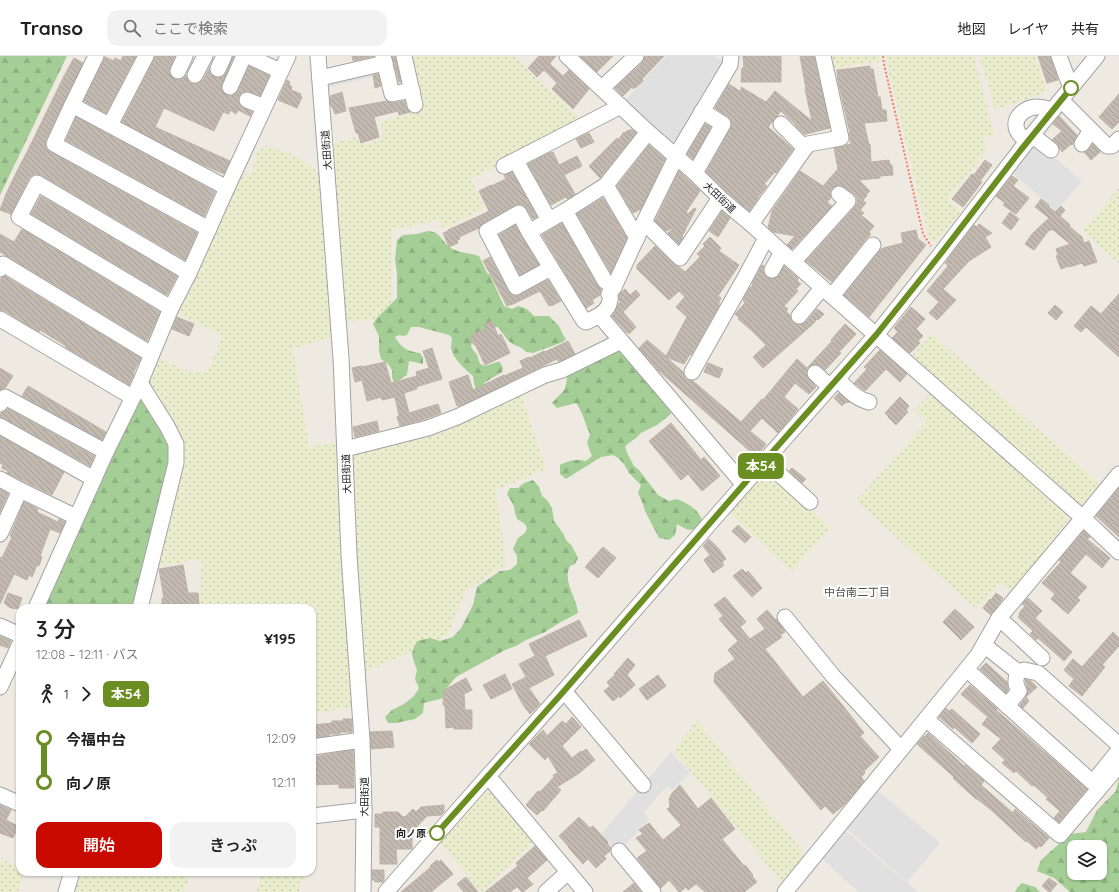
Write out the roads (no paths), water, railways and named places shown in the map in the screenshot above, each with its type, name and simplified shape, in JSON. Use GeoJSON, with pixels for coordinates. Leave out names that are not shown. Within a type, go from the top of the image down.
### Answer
{"type":"FeatureCollection","features":[{"type":"Feature","properties":{"kind":"street"},"geometry":{"type":"LineString","coordinates":[[96,56],[54,144],[209,229]]}},
{"type":"Feature","properties":{"kind":"street"},"geometry":{"type":"LineString","coordinates":[[110,125],[146,56]]}},
{"type":"Feature","properties":{"kind":"street"},"geometry":{"type":"LineString","coordinates":[[178,70],[185,56]]}},
{"type":"Feature","properties":{"kind":"street"},"geometry":{"type":"LineString","coordinates":[[195,75],[204,56]]}},
{"type":"Feature","properties":{"kind":"street"},"geometry":{"type":"LineString","coordinates":[[230,87],[244,56]]}},
{"type":"Feature","properties":{"kind":"street"},"geometry":{"type":"LineString","coordinates":[[248,56],[280,71]]}},
{"type":"Feature","properties":{"kind":"street"},"geometry":{"type":"LineString","coordinates":[[38,604],[106,452],[140,383],[171,308],[189,273],[288,56]]}},
{"type":"Feature","properties":{"kind":"street","name":"大田街道"},"geometry":{"type":"LineString","coordinates":[[318,56],[341,358],[349,555],[362,740],[364,810],[363,892]]}},
{"type":"Feature","properties":{"kind":"street"},"geometry":{"type":"LineString","coordinates":[[404,56],[415,105]]}},
{"type":"Feature","properties":{"kind":"street","name":"大田街道"},"geometry":{"type":"LineString","coordinates":[[567,56],[648,132],[695,173],[720,198],[788,257],[815,273],[827,292],[1083,518],[1119,552]]}},
{"type":"Feature","properties":{"kind":"street"},"geometry":{"type":"LineString","coordinates":[[602,88],[636,56]]}},
{"type":"Feature","properties":{"kind":"street"},"geometry":{"type":"LineString","coordinates":[[551,268],[516,287],[487,231],[519,212],[529,232],[584,321],[586,322],[600,316],[606,310],[610,301],[610,294],[681,147],[730,65],[731,56]]}},
{"type":"Feature","properties":{"kind":"street"},"geometry":{"type":"LineString","coordinates":[[751,224],[808,144],[841,138],[823,56]]}},
{"type":"Feature","properties":{"kind":"street"},"geometry":{"type":"LineString","coordinates":[[1059,56],[1071,88]]}},
{"type":"Feature","properties":{"kind":"street"},"geometry":{"type":"LineString","coordinates":[[386,892],[876,335],[1030,138],[1098,56]]}},
{"type":"Feature","properties":{"kind":"street"},"geometry":{"type":"LineString","coordinates":[[320,78],[384,60],[392,94],[412,90]]}},
{"type":"Feature","properties":{"kind":"street"},"geometry":{"type":"LineString","coordinates":[[247,100],[264,107]]}},
{"type":"Feature","properties":{"kind":"street"},"geometry":{"type":"LineString","coordinates":[[72,105],[227,188]]}},
{"type":"Feature","properties":{"kind":"street"},"geometry":{"type":"LineString","coordinates":[[1051,150],[1017,130],[1016,121],[1018,116],[1033,107],[1057,105],[1091,130],[1107,146],[1112,146],[1119,139]]}},
{"type":"Feature","properties":{"kind":"street"},"geometry":{"type":"LineString","coordinates":[[549,220],[510,163],[621,106]]}},
{"type":"Feature","properties":{"kind":"street"},"geometry":{"type":"LineString","coordinates":[[695,173],[723,124],[702,111]]}},
{"type":"Feature","properties":{"kind":"street"},"geometry":{"type":"LineString","coordinates":[[781,124],[805,148]]}},
{"type":"Feature","properties":{"kind":"street"},"geometry":{"type":"LineString","coordinates":[[1082,144],[1091,130]]}},
{"type":"Feature","properties":{"kind":"street"},"geometry":{"type":"LineString","coordinates":[[529,232],[606,185],[648,132]]}},
{"type":"Feature","properties":{"kind":"street"},"geometry":{"type":"LineString","coordinates":[[171,308],[18,218],[37,183],[189,273]]}},
{"type":"Feature","properties":{"kind":"street"},"geometry":{"type":"LineString","coordinates":[[606,185],[637,238]]}},
{"type":"Feature","properties":{"kind":"street"},"geometry":{"type":"LineString","coordinates":[[772,270],[848,201],[839,194]]}},
{"type":"Feature","properties":{"kind":"street"},"geometry":{"type":"LineString","coordinates":[[644,222],[680,258],[720,198]]}},
{"type":"Feature","properties":{"kind":"street"},"geometry":{"type":"LineString","coordinates":[[565,211],[606,281],[614,287]]}},
{"type":"Feature","properties":{"kind":"street"},"geometry":{"type":"LineString","coordinates":[[692,372],[766,238]]}},
{"type":"Feature","properties":{"kind":"street"},"geometry":{"type":"LineString","coordinates":[[799,316],[827,292],[873,245]]}},
{"type":"Feature","properties":{"kind":"street"},"geometry":{"type":"LineString","coordinates":[[0,269],[3,264],[152,354]]}},
{"type":"Feature","properties":{"kind":"street"},"geometry":{"type":"LineString","coordinates":[[600,316],[744,484]]}},
{"type":"Feature","properties":{"kind":"street"},"geometry":{"type":"LineString","coordinates":[[0,319],[132,397]]}},
{"type":"Feature","properties":{"kind":"street"},"geometry":{"type":"LineString","coordinates":[[345,449],[428,428],[457,417],[545,375],[562,370],[622,341]]}},
{"type":"Feature","properties":{"kind":"street"},"geometry":{"type":"LineString","coordinates":[[815,373],[834,383],[860,400],[869,402]]}},
{"type":"Feature","properties":{"kind":"street"},"geometry":{"type":"LineString","coordinates":[[140,383],[167,426],[176,444],[176,463],[141,604]]}},
{"type":"Feature","properties":{"kind":"street"},"geometry":{"type":"LineString","coordinates":[[2,398],[106,452]]}},
{"type":"Feature","properties":{"kind":"street"},"geometry":{"type":"LineString","coordinates":[[0,426],[94,478]]}},
{"type":"Feature","properties":{"kind":"street"},"geometry":{"type":"LineString","coordinates":[[765,461],[810,502]]}},
{"type":"Feature","properties":{"kind":"street"},"geometry":{"type":"LineString","coordinates":[[785,892],[978,655],[999,618],[1119,474]]}},
{"type":"Feature","properties":{"kind":"street"},"geometry":{"type":"LineString","coordinates":[[0,479],[76,517]]}},
{"type":"Feature","properties":{"kind":"street"},"geometry":{"type":"LineString","coordinates":[[0,534],[20,490]]}},
{"type":"Feature","properties":{"kind":"street"},"geometry":{"type":"LineString","coordinates":[[785,617],[833,676],[901,748]]}},
{"type":"Feature","properties":{"kind":"street"},"geometry":{"type":"LineString","coordinates":[[999,618],[1042,658]]}},
{"type":"Feature","properties":{"kind":"street"},"geometry":{"type":"LineString","coordinates":[[0,626],[16,633]]}},
{"type":"Feature","properties":{"kind":"street"},"geometry":{"type":"LineString","coordinates":[[984,645],[1018,672]]}},
{"type":"Feature","properties":{"kind":"street"},"geometry":{"type":"LineString","coordinates":[[0,687],[16,653]]}},
{"type":"Feature","properties":{"kind":"street"},"geometry":{"type":"LineString","coordinates":[[1018,672],[1024,670],[1038,673],[1119,745]]}},
{"type":"Feature","properties":{"kind":"street"},"geometry":{"type":"LineString","coordinates":[[1007,706],[1019,691],[1016,685],[1018,672]]}},
{"type":"Feature","properties":{"kind":"street"},"geometry":{"type":"LineString","coordinates":[[974,676],[1092,782],[1119,750]]}},
{"type":"Feature","properties":{"kind":"street"},"geometry":{"type":"LineString","coordinates":[[564,691],[644,785]]}},
{"type":"Feature","properties":{"kind":"street"},"geometry":{"type":"LineString","coordinates":[[926,719],[1060,835],[1119,765]]}},
{"type":"Feature","properties":{"kind":"street"},"geometry":{"type":"LineString","coordinates":[[316,746],[362,740]]}},
{"type":"Feature","properties":{"kind":"street"},"geometry":{"type":"LineString","coordinates":[[488,776],[585,892]]}},
{"type":"Feature","properties":{"kind":"street"},"geometry":{"type":"LineString","coordinates":[[0,795],[16,802]]}},
{"type":"Feature","properties":{"kind":"street"},"geometry":{"type":"LineString","coordinates":[[316,816],[364,810]]}},
{"type":"Feature","properties":{"kind":"street"},"geometry":{"type":"LineString","coordinates":[[619,852],[653,892]]}},
{"type":"Feature","properties":{"kind":"street"},"geometry":{"type":"LineString","coordinates":[[546,892],[568,872]]}},
{"type":"Feature","properties":{"kind":"street"},"geometry":{"type":"LineString","coordinates":[[66,892],[71,876]]}},
{"type":"Feature","properties":{"kind":"place","name":"向ノ原"},"geometry":{"type":"Point","coordinates":[437,833]}},
{"type":"Feature","properties":{"kind":"district","name":"中台南二丁目"},"geometry":{"type":"Point","coordinates":[857,592]}}]}
